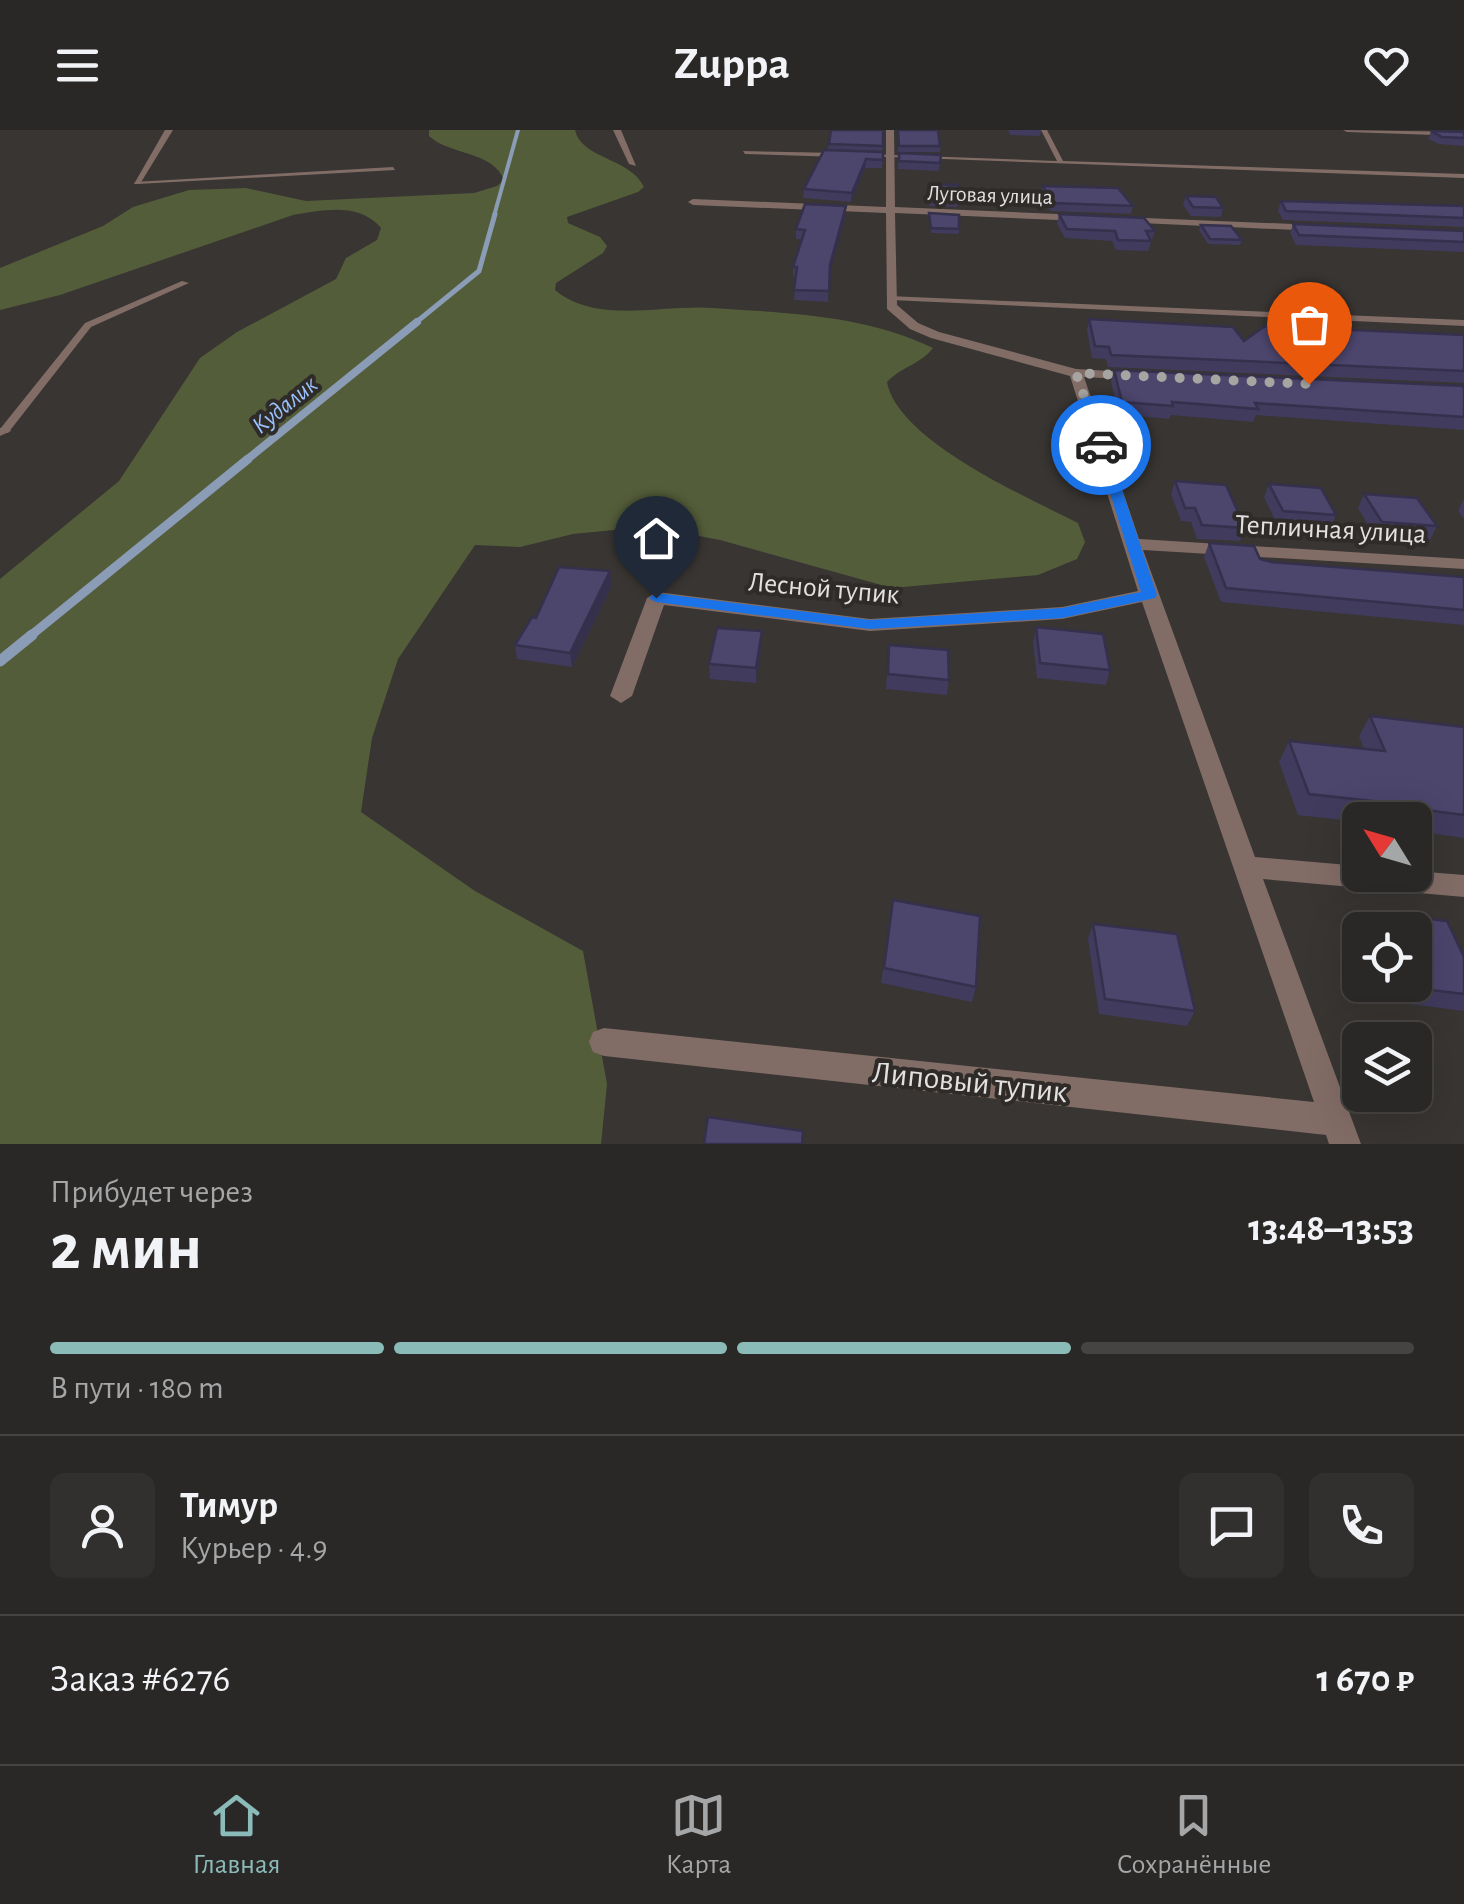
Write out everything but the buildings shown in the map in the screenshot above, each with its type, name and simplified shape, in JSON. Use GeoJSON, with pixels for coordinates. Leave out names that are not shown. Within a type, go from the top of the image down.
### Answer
{"type":"FeatureCollection","features":[{"type":"Feature","properties":{"kind":"street"},"geometry":{"type":"LineString","coordinates":[[136,182],[169,130]]}},
{"type":"Feature","properties":{"kind":"street"},"geometry":{"type":"LineString","coordinates":[[617,130],[633,164]]}},
{"type":"Feature","properties":{"kind":"street"},"geometry":{"type":"LineString","coordinates":[[890,130],[891,306],[914,326],[934,334],[1076,373],[1154,377]]}},
{"type":"Feature","properties":{"kind":"street"},"geometry":{"type":"LineString","coordinates":[[1347,130],[1464,134]]}},
{"type":"Feature","properties":{"kind":"street","name":"Луговая улица"},"geometry":{"type":"LineString","coordinates":[[693,202],[1087,218]]}},
{"type":"Feature","properties":{"kind":"street"},"geometry":{"type":"LineString","coordinates":[[1106,219],[1325,228]]}},
{"type":"Feature","properties":{"kind":"street"},"geometry":{"type":"LineString","coordinates":[[1076,373],[1149,595],[1340,1132]]}},
{"type":"Feature","properties":{"kind":"street","name":"Тепличная улица"},"geometry":{"type":"LineString","coordinates":[[1134,544],[1464,564]]}},
{"type":"Feature","properties":{"kind":"street","name":"Лесной тупик"},"geometry":{"type":"LineString","coordinates":[[621,696],[656,598],[870,624],[1062,613],[1149,595]]}},
{"type":"Feature","properties":{"kind":"street"},"geometry":{"type":"LineString","coordinates":[[1247,867],[1464,886]]}},
{"type":"Feature","properties":{"kind":"street","name":"Липовый тупик"},"geometry":{"type":"LineString","coordinates":[[604,1042],[1340,1132]]}},
{"type":"Feature","properties":{"kind":"lane"},"geometry":{"type":"LineString","coordinates":[[1044,130],[1061,162]]}},
{"type":"Feature","properties":{"kind":"lane"},"geometry":{"type":"LineString","coordinates":[[744,152],[1464,176]]}},
{"type":"Feature","properties":{"kind":"lane"},"geometry":{"type":"LineString","coordinates":[[136,182],[393,169]]}},
{"type":"Feature","properties":{"kind":"lane"},"geometry":{"type":"LineString","coordinates":[[2,432],[88,325],[184,284]]}},
{"type":"Feature","properties":{"kind":"lane"},"geometry":{"type":"LineString","coordinates":[[891,298],[1464,324]]}},
{"type":"Feature","properties":{"kind":"green space"},"geometry":{"type":"Polygon","coordinates":[[[429,130],[575,130],[586,147],[638,177],[644,187],[638,192],[567,217],[568,223],[600,237],[607,246],[603,253],[556,283],[555,290],[572,301],[610,310],[713,308],[826,318],[881,329],[933,348],[887,382],[896,404],[914,425],[968,465],[1078,523],[1085,542],[1077,559],[1038,575],[892,588],[720,540],[673,531],[624,529],[573,534],[520,547],[475,545],[398,659],[372,738],[361,812],[475,891],[583,951],[607,1084],[601,1144],[0,1144],[0,579],[119,481],[200,358],[237,332],[336,279],[346,258],[377,240],[381,228],[351,211],[293,215],[60,295],[0,310],[0,268],[103,226],[133,207],[189,190],[246,188],[306,201],[474,193],[504,180],[481,158],[438,142],[429,136],[429,130]]]}},
{"type":"Feature","properties":{"kind":"waterway","name":"Кудалик"},"geometry":{"type":"LineString","coordinates":[[494,216],[518,130]]}},
{"type":"Feature","properties":{"kind":"waterway","name":"Кудалик"},"geometry":{"type":"LineString","coordinates":[[414,324],[479,271],[495,214]]}},
{"type":"Feature","properties":{"kind":"waterway","name":"Кудалик"},"geometry":{"type":"LineString","coordinates":[[244,462],[417,322]]}},
{"type":"Feature","properties":{"kind":"waterway","name":"Кудалик"},"geometry":{"type":"LineString","coordinates":[[29,637],[248,459]]}},
{"type":"Feature","properties":{"kind":"waterway","name":"Кудалик"},"geometry":{"type":"LineString","coordinates":[[0,661],[32,635]]}},
{"type":"Feature","properties":{"kind":"way so far"},"geometry":{"type":"LineString","coordinates":[[1101,445],[1076,373],[1309,384]]}},
{"type":"Feature","properties":{"kind":"route"},"geometry":{"type":"LineString","coordinates":[[656,598],[870,624],[1062,613],[1149,595],[1101,445]]}}]}
